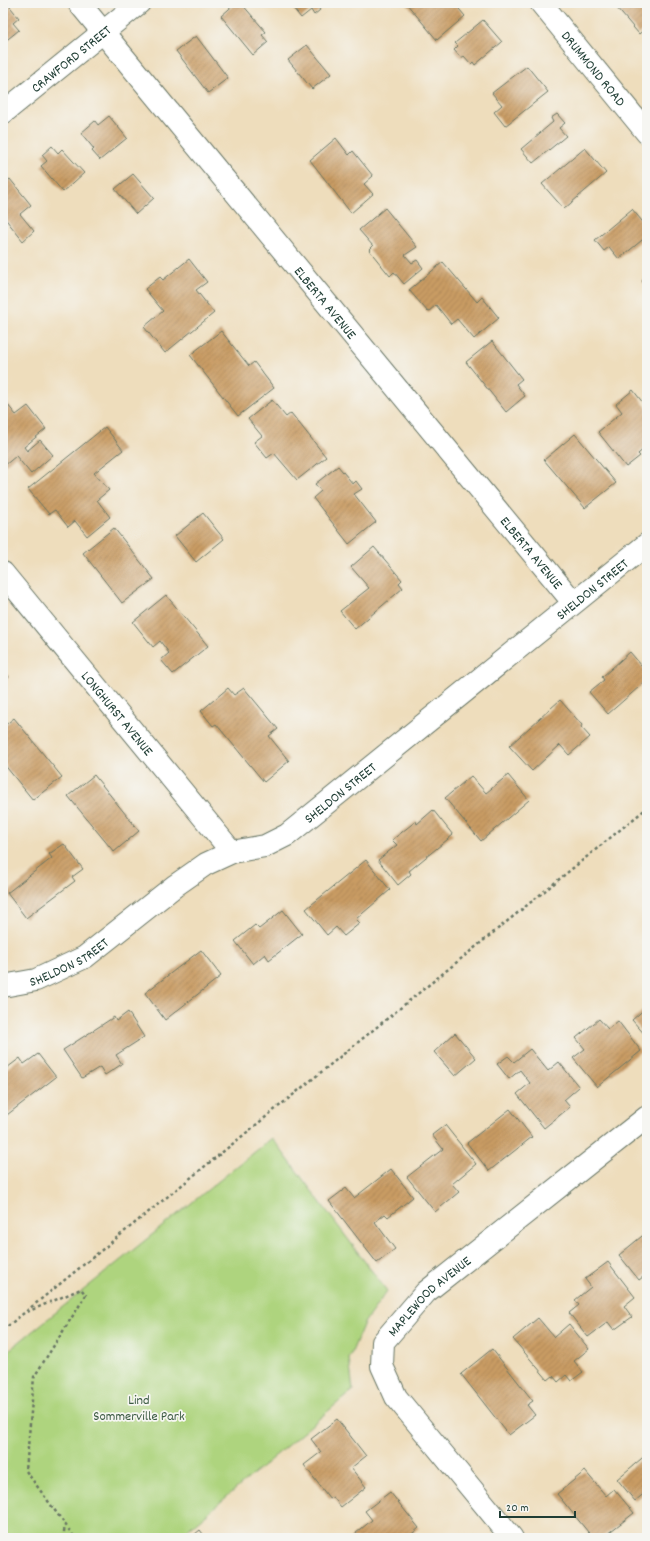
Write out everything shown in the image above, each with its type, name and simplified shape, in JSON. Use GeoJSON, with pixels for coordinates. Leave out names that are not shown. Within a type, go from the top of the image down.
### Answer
{"type":"FeatureCollection","features":[{"type":"Feature","properties":{"kind":"street","name":"ELBERTA AVENUE"},"geometry":{"type":"LineString","coordinates":[[79,3],[573,602]]}},
{"type":"Feature","properties":{"kind":"street","name":"CRAWFORD STREET"},"geometry":{"type":"LineString","coordinates":[[3,113],[139,3]]}},
{"type":"Feature","properties":{"kind":"street","name":"DRUMMOND ROAD"},"geometry":{"type":"LineString","coordinates":[[541,3],[647,133]]}},
{"type":"Feature","properties":{"kind":"street","name":"SHELDON STREET"},"geometry":{"type":"LineString","coordinates":[[3,986],[36,980],[85,957],[176,885],[206,864],[232,852],[264,846],[287,835],[573,602],[647,544]]}},
{"type":"Feature","properties":{"kind":"street","name":"LONGHURST AVENUE"},"geometry":{"type":"LineString","coordinates":[[3,573],[232,852]]}},
{"type":"Feature","properties":{"kind":"street","name":"MAPLEWOOD AVENUE"},"geometry":{"type":"LineString","coordinates":[[512,1538],[396,1397],[382,1366],[383,1342],[426,1292],[647,1118]]}},
{"type":"Feature","properties":{"kind":"path"},"geometry":{"type":"LineString","coordinates":[[3,1330],[647,808]]}},
{"type":"Feature","properties":{"kind":"path"},"geometry":{"type":"LineString","coordinates":[[23,1314],[81,1289],[86,1295],[34,1377],[26,1471],[75,1538]]}},
{"type":"Feature","properties":{"kind":"path"},"geometry":{"type":"LineString","coordinates":[[63,1538],[65,1524]]}},
{"type":"Feature","properties":{"kind":"green space","name":"Lind Sommerville Park"},"geometry":{"type":"Polygon","coordinates":[[[272,1138],[387,1291],[364,1323],[349,1359],[353,1390],[178,1538],[3,1538],[3,1355],[272,1138]]]}},
{"type":"Feature","properties":{"kind":"building"},"geometry":{"type":"Polygon","coordinates":[[[3,3],[7,3],[19,18],[13,23],[19,30],[3,43],[3,3]]]}},
{"type":"Feature","properties":{"kind":"building"},"geometry":{"type":"Polygon","coordinates":[[[236,3],[241,3],[266,32],[262,35],[268,42],[253,55],[221,16],[236,3]]]}},
{"type":"Feature","properties":{"kind":"building"},"geometry":{"type":"Polygon","coordinates":[[[289,3],[320,3],[317,6],[320,10],[314,15],[311,10],[301,18],[289,3]]]}},
{"type":"Feature","properties":{"kind":"building"},"geometry":{"type":"Polygon","coordinates":[[[406,3],[454,3],[465,16],[437,40],[406,3]]]}},
{"type":"Feature","properties":{"kind":"building"},"geometry":{"type":"Polygon","coordinates":[[[621,3],[647,3],[647,27],[639,34],[616,7],[621,3]]]}},
{"type":"Feature","properties":{"kind":"building"},"geometry":{"type":"Polygon","coordinates":[[[483,20],[502,42],[475,65],[473,62],[471,64],[464,56],[461,58],[454,50],[458,46],[455,43],[483,20]]]}},
{"type":"Feature","properties":{"kind":"building"},"geometry":{"type":"Polygon","coordinates":[[[196,36],[228,78],[208,93],[176,51],[196,36]]]}},
{"type":"Feature","properties":{"kind":"building"},"geometry":{"type":"Polygon","coordinates":[[[307,45],[331,74],[312,89],[288,60],[307,45]]]}},
{"type":"Feature","properties":{"kind":"building"},"geometry":{"type":"Polygon","coordinates":[[[527,66],[548,92],[505,126],[494,112],[502,105],[492,93],[527,66]]]}},
{"type":"Feature","properties":{"kind":"building"},"geometry":{"type":"Polygon","coordinates":[[[557,114],[565,123],[559,128],[566,136],[533,163],[521,149],[553,122],[551,118],[557,114]]]}},
{"type":"Feature","properties":{"kind":"building"},"geometry":{"type":"Polygon","coordinates":[[[109,116],[127,138],[100,160],[92,151],[94,149],[81,133],[95,121],[98,125],[109,116]]]}},
{"type":"Feature","properties":{"kind":"building"},"geometry":{"type":"Polygon","coordinates":[[[336,138],[349,155],[353,151],[373,176],[364,184],[373,194],[351,213],[310,160],[336,138]]]}},
{"type":"Feature","properties":{"kind":"building"},"geometry":{"type":"Polygon","coordinates":[[[52,146],[58,153],[62,149],[84,173],[63,192],[41,166],[47,161],[42,155],[52,146]]]}},
{"type":"Feature","properties":{"kind":"building"},"geometry":{"type":"Polygon","coordinates":[[[585,148],[606,173],[564,209],[542,184],[585,148]]]}},
{"type":"Feature","properties":{"kind":"building"},"geometry":{"type":"Polygon","coordinates":[[[133,174],[154,198],[136,214],[115,189],[133,174]]]}},
{"type":"Feature","properties":{"kind":"building"},"geometry":{"type":"Polygon","coordinates":[[[10,179],[31,205],[20,214],[34,231],[23,241],[3,216],[3,184],[10,179]]]}},
{"type":"Feature","properties":{"kind":"building"},"geometry":{"type":"Polygon","coordinates":[[[385,208],[417,247],[405,255],[412,263],[417,260],[423,268],[404,284],[394,272],[390,276],[369,250],[373,246],[359,230],[385,208]]]}},
{"type":"Feature","properties":{"kind":"building"},"geometry":{"type":"Polygon","coordinates":[[[632,209],[647,227],[647,236],[619,259],[609,247],[604,251],[595,240],[632,209]]]}},
{"type":"Feature","properties":{"kind":"building"},"geometry":{"type":"Polygon","coordinates":[[[189,259],[207,282],[196,290],[214,313],[165,353],[144,327],[163,311],[145,289],[160,277],[163,280],[189,259]]]}},
{"type":"Feature","properties":{"kind":"building"},"geometry":{"type":"Polygon","coordinates":[[[443,262],[477,302],[482,297],[499,318],[474,339],[457,319],[451,324],[436,305],[428,312],[409,290],[443,262]]]}},
{"type":"Feature","properties":{"kind":"building"},"geometry":{"type":"Polygon","coordinates":[[[647,276],[647,287],[642,281],[647,276]]]}},
{"type":"Feature","properties":{"kind":"building"},"geometry":{"type":"Polygon","coordinates":[[[221,331],[249,366],[254,362],[274,388],[238,416],[190,355],[221,331]]]}},
{"type":"Feature","properties":{"kind":"building"},"geometry":{"type":"Polygon","coordinates":[[[492,341],[522,379],[516,384],[525,396],[506,412],[466,362],[492,341]]]}},
{"type":"Feature","properties":{"kind":"building"},"geometry":{"type":"Polygon","coordinates":[[[633,390],[647,408],[647,446],[638,454],[640,456],[626,467],[598,432],[622,412],[616,404],[633,390]]]}},
{"type":"Feature","properties":{"kind":"building"},"geometry":{"type":"Polygon","coordinates":[[[3,399],[16,415],[28,406],[46,429],[24,447],[27,451],[40,440],[53,455],[31,474],[16,456],[4,466],[3,465],[3,399]]]}},
{"type":"Feature","properties":{"kind":"building"},"geometry":{"type":"Polygon","coordinates":[[[272,400],[286,417],[291,413],[326,457],[297,480],[274,453],[267,458],[254,442],[262,436],[248,419],[272,400]]]}},
{"type":"Feature","properties":{"kind":"building"},"geometry":{"type":"Polygon","coordinates":[[[105,427],[123,450],[94,473],[109,490],[97,500],[110,517],[87,536],[75,521],[68,527],[55,510],[49,514],[28,489],[105,427]]]}},
{"type":"Feature","properties":{"kind":"building"},"geometry":{"type":"Polygon","coordinates":[[[575,434],[616,483],[585,508],[544,460],[575,434]]]}},
{"type":"Feature","properties":{"kind":"building"},"geometry":{"type":"Polygon","coordinates":[[[338,466],[353,484],[356,481],[362,489],[354,494],[376,522],[349,544],[313,498],[321,491],[315,484],[338,466]]]}},
{"type":"Feature","properties":{"kind":"building"},"geometry":{"type":"Polygon","coordinates":[[[203,513],[224,539],[196,562],[175,536],[203,513]]]}},
{"type":"Feature","properties":{"kind":"building"},"geometry":{"type":"Polygon","coordinates":[[[114,528],[154,579],[122,603],[83,553],[114,528]]]}},
{"type":"Feature","properties":{"kind":"building"},"geometry":{"type":"Polygon","coordinates":[[[374,547],[402,580],[399,583],[403,588],[355,629],[340,611],[369,588],[351,567],[374,547]]]}},
{"type":"Feature","properties":{"kind":"building"},"geometry":{"type":"Polygon","coordinates":[[[166,595],[208,646],[173,674],[161,660],[169,653],[160,641],[153,647],[133,622],[166,595]]]}},
{"type":"Feature","properties":{"kind":"building"},"geometry":{"type":"Polygon","coordinates":[[[630,652],[647,672],[647,680],[608,714],[589,692],[604,680],[602,677],[630,652]]]}},
{"type":"Feature","properties":{"kind":"building"},"geometry":{"type":"Polygon","coordinates":[[[3,670],[9,677],[3,682],[3,670]]]}},
{"type":"Feature","properties":{"kind":"building"},"geometry":{"type":"Polygon","coordinates":[[[228,688],[234,695],[244,688],[278,729],[269,736],[289,761],[264,782],[216,724],[213,726],[201,711],[228,688]]]}},
{"type":"Feature","properties":{"kind":"building"},"geometry":{"type":"Polygon","coordinates":[[[560,700],[582,725],[581,727],[590,737],[569,755],[560,745],[532,771],[509,746],[560,700]]]}},
{"type":"Feature","properties":{"kind":"building"},"geometry":{"type":"Polygon","coordinates":[[[14,718],[62,777],[33,800],[3,763],[3,727],[14,718]]]}},
{"type":"Feature","properties":{"kind":"building"},"geometry":{"type":"Polygon","coordinates":[[[94,775],[139,831],[114,852],[68,796],[94,775]]]}},
{"type":"Feature","properties":{"kind":"building"},"geometry":{"type":"Polygon","coordinates":[[[508,775],[529,800],[481,841],[445,798],[471,776],[486,793],[508,775]]]}},
{"type":"Feature","properties":{"kind":"building"},"geometry":{"type":"Polygon","coordinates":[[[433,810],[453,835],[409,871],[411,874],[398,885],[378,860],[397,845],[392,840],[416,821],[417,824],[433,810]]]}},
{"type":"Feature","properties":{"kind":"building"},"geometry":{"type":"Polygon","coordinates":[[[64,844],[83,869],[72,877],[75,881],[26,918],[7,893],[52,858],[49,854],[64,844]]]}},
{"type":"Feature","properties":{"kind":"building"},"geometry":{"type":"Polygon","coordinates":[[[366,860],[390,890],[356,919],[360,923],[344,936],[336,927],[327,935],[306,909],[366,860]]]}},
{"type":"Feature","properties":{"kind":"building"},"geometry":{"type":"Polygon","coordinates":[[[283,910],[302,934],[269,960],[265,954],[253,964],[235,941],[255,925],[259,929],[283,910]]]}},
{"type":"Feature","properties":{"kind":"building"},"geometry":{"type":"Polygon","coordinates":[[[201,950],[221,976],[165,1020],[145,993],[201,950]]]}},
{"type":"Feature","properties":{"kind":"building"},"geometry":{"type":"Polygon","coordinates":[[[647,1007],[647,1037],[632,1020],[647,1007]]]}},
{"type":"Feature","properties":{"kind":"building"},"geometry":{"type":"Polygon","coordinates":[[[128,1012],[144,1037],[116,1055],[122,1064],[105,1075],[100,1067],[82,1078],[63,1050],[114,1017],[116,1021],[128,1012]]]}},
{"type":"Feature","properties":{"kind":"building"},"geometry":{"type":"Polygon","coordinates":[[[599,1019],[608,1029],[618,1021],[641,1051],[597,1087],[573,1058],[585,1049],[576,1038],[599,1019]]]}},
{"type":"Feature","properties":{"kind":"building"},"geometry":{"type":"Polygon","coordinates":[[[455,1033],[476,1058],[455,1076],[434,1052],[455,1033]]]}},
{"type":"Feature","properties":{"kind":"building"},"geometry":{"type":"Polygon","coordinates":[[[530,1049],[548,1071],[559,1062],[579,1087],[564,1100],[570,1107],[544,1128],[517,1094],[530,1083],[520,1070],[509,1079],[497,1064],[508,1056],[514,1062],[530,1049]]]}},
{"type":"Feature","properties":{"kind":"building"},"geometry":{"type":"Polygon","coordinates":[[[38,1054],[56,1077],[3,1118],[3,1071],[20,1058],[24,1064],[38,1054]]]}},
{"type":"Feature","properties":{"kind":"building"},"geometry":{"type":"Polygon","coordinates":[[[510,1109],[532,1137],[489,1171],[467,1143],[510,1109]]]}},
{"type":"Feature","properties":{"kind":"building"},"geometry":{"type":"Polygon","coordinates":[[[445,1125],[476,1164],[452,1184],[459,1192],[435,1212],[407,1177],[443,1149],[432,1135],[445,1125]]]}},
{"type":"Feature","properties":{"kind":"building"},"geometry":{"type":"Polygon","coordinates":[[[391,1169],[413,1197],[388,1217],[385,1214],[375,1222],[395,1249],[377,1263],[329,1201],[346,1188],[354,1198],[391,1169]]]}},
{"type":"Feature","properties":{"kind":"building"},"geometry":{"type":"Polygon","coordinates":[[[647,1232],[647,1274],[639,1280],[619,1255],[647,1232]]]}},
{"type":"Feature","properties":{"kind":"building"},"geometry":{"type":"Polygon","coordinates":[[[608,1262],[635,1297],[624,1306],[632,1317],[614,1330],[608,1322],[588,1337],[569,1313],[579,1305],[575,1300],[591,1287],[585,1279],[608,1262]]]}},
{"type":"Feature","properties":{"kind":"building"},"geometry":{"type":"Polygon","coordinates":[[[538,1318],[554,1337],[569,1324],[589,1349],[574,1361],[583,1372],[571,1381],[566,1375],[558,1382],[553,1376],[548,1380],[513,1339],[538,1318]]]}},
{"type":"Feature","properties":{"kind":"building"},"geometry":{"type":"Polygon","coordinates":[[[492,1349],[533,1401],[527,1405],[535,1415],[509,1435],[461,1374],[492,1349]]]}},
{"type":"Feature","properties":{"kind":"building"},"geometry":{"type":"Polygon","coordinates":[[[337,1419],[366,1456],[351,1468],[366,1487],[341,1507],[333,1497],[330,1499],[304,1465],[321,1452],[311,1439],[337,1419]]]}},
{"type":"Feature","properties":{"kind":"building"},"geometry":{"type":"Polygon","coordinates":[[[647,1454],[647,1491],[635,1501],[617,1479],[647,1454]]]}},
{"type":"Feature","properties":{"kind":"building"},"geometry":{"type":"Polygon","coordinates":[[[585,1471],[606,1496],[614,1489],[634,1513],[602,1538],[593,1538],[557,1494],[585,1471]]]}},
{"type":"Feature","properties":{"kind":"building"},"geometry":{"type":"Polygon","coordinates":[[[390,1492],[419,1528],[407,1538],[350,1538],[372,1520],[365,1511],[390,1492]]]}},
{"type":"Feature","properties":{"kind":"building"},"geometry":{"type":"Polygon","coordinates":[[[200,1530],[206,1538],[190,1538],[200,1530]]]}}]}
